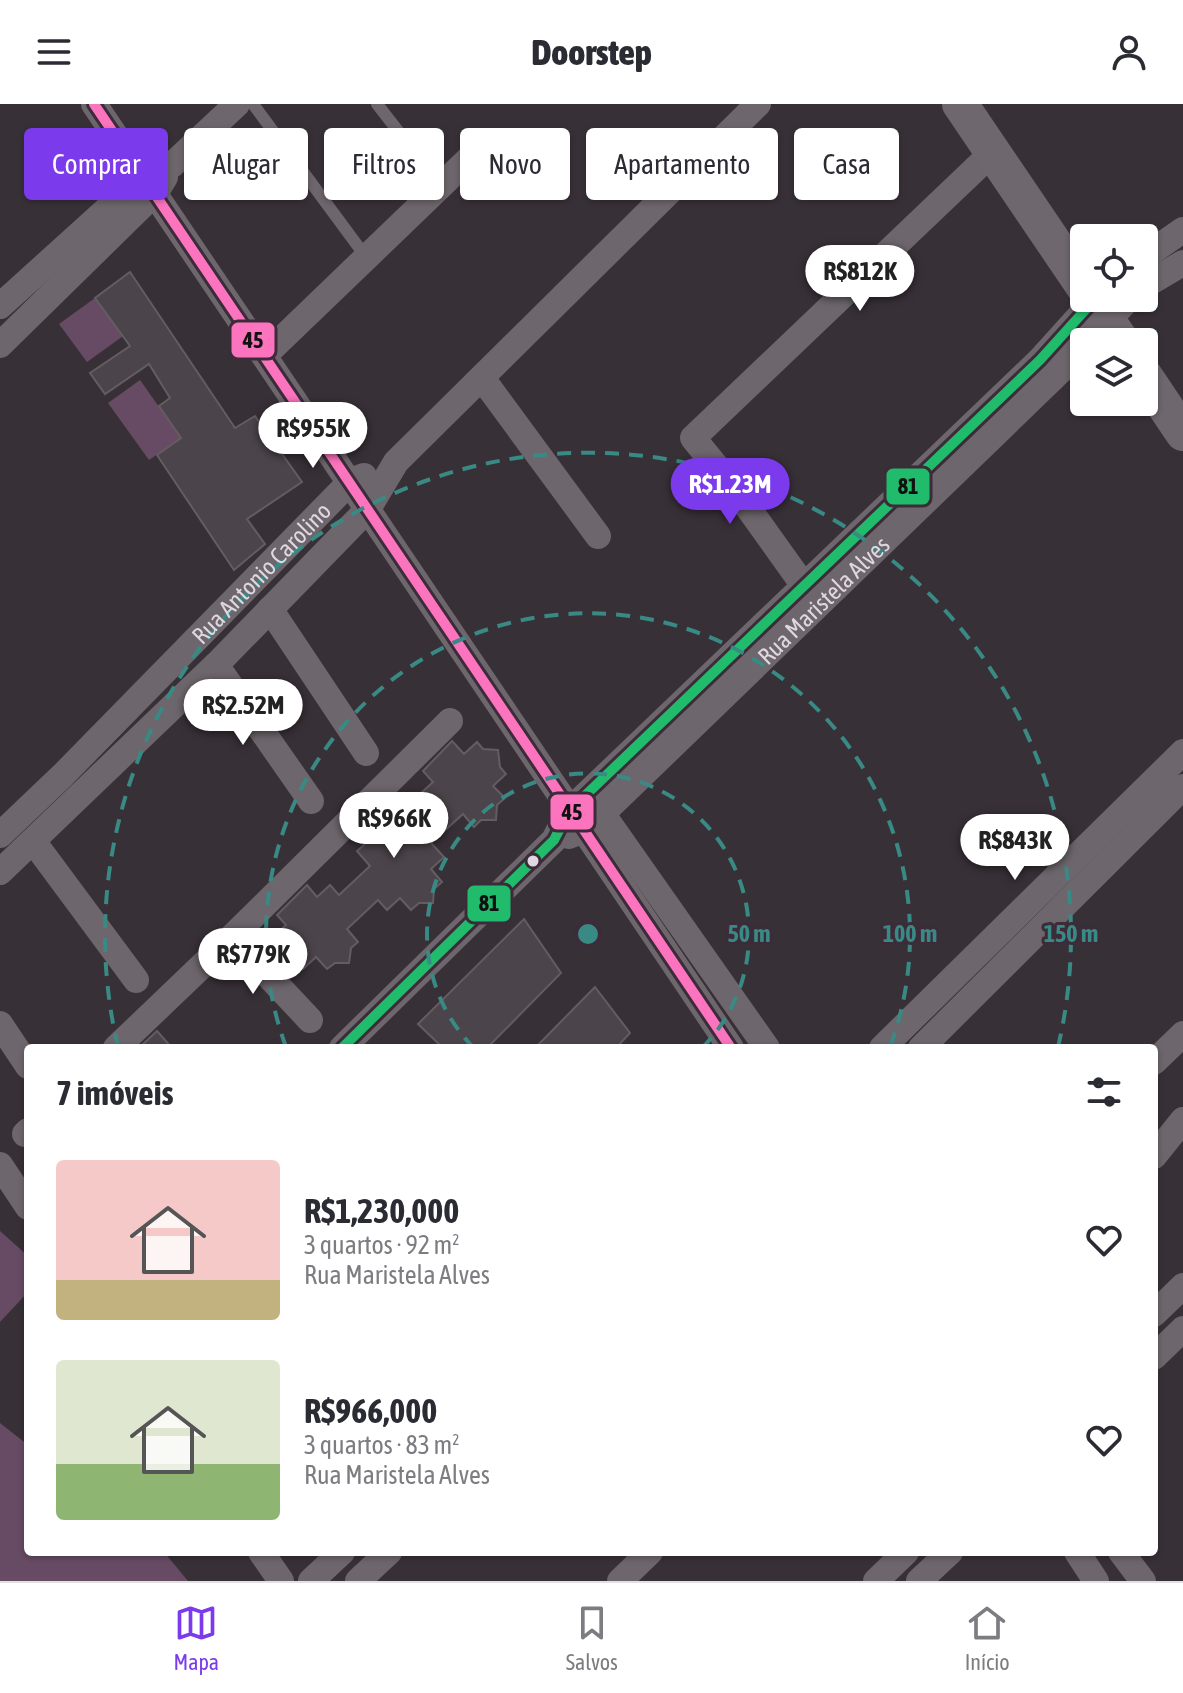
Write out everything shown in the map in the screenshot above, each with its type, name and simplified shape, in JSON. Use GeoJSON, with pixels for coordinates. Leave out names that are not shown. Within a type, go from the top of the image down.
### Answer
{"type":"FeatureCollection","features":[{"type":"Feature","properties":{"kind":"street"},"geometry":{"type":"LineString","coordinates":[[94,104],[111,128]]}},
{"type":"Feature","properties":{"kind":"street"},"geometry":{"type":"LineString","coordinates":[[168,168],[237,104]]}},
{"type":"Feature","properties":{"kind":"street","name":"Rua Antonio Carolino"},"geometry":{"type":"LineString","coordinates":[[0,835],[72,784],[216,665],[368,509],[396,462],[758,104]]}},
{"type":"Feature","properties":{"kind":"street"},"geometry":{"type":"LineString","coordinates":[[960,104],[1100,315]]}},
{"type":"Feature","properties":{"kind":"street"},"geometry":{"type":"LineString","coordinates":[[804,586],[734,488],[693,438],[993,152]]}},
{"type":"Feature","properties":{"kind":"street"},"geometry":{"type":"LineString","coordinates":[[444,183],[460,168]]}},
{"type":"Feature","properties":{"kind":"street"},"geometry":{"type":"LineString","coordinates":[[0,306],[130,200]]}},
{"type":"Feature","properties":{"kind":"street"},"geometry":{"type":"LineString","coordinates":[[0,345],[135,200]]}},
{"type":"Feature","properties":{"kind":"street"},"geometry":{"type":"LineString","coordinates":[[161,200],[368,509],[586,812],[764,1044]]}},
{"type":"Feature","properties":{"kind":"street"},"geometry":{"type":"LineString","coordinates":[[265,355],[426,200]]}},
{"type":"Feature","properties":{"kind":"street"},"geometry":{"type":"LineString","coordinates":[[1158,247],[1183,230]]}},
{"type":"Feature","properties":{"kind":"street"},"geometry":{"type":"LineString","coordinates":[[1158,278],[1183,263]]}},
{"type":"Feature","properties":{"kind":"street","name":"Rua Maristela Alves"},"geometry":{"type":"LineString","coordinates":[[586,812],[804,586],[1040,360],[1100,315]]}},
{"type":"Feature","properties":{"kind":"street","name":"Rua Maristela Alves"},"geometry":{"type":"LineString","coordinates":[[346,1044],[1100,315]]}},
{"type":"Feature","properties":{"kind":"street"},"geometry":{"type":"LineString","coordinates":[[482,378],[598,536]]}},
{"type":"Feature","properties":{"kind":"street"},"geometry":{"type":"LineString","coordinates":[[1158,396],[1183,433]]}},
{"type":"Feature","properties":{"kind":"street","name":"Rua Antonio Carolino"},"geometry":{"type":"LineString","coordinates":[[0,872],[33,841],[72,784],[351,481],[396,462]]}},
{"type":"Feature","properties":{"kind":"street"},"geometry":{"type":"LineString","coordinates":[[270,609],[366,753]]}},
{"type":"Feature","properties":{"kind":"street"},"geometry":{"type":"LineString","coordinates":[[216,665],[311,801]]}},
{"type":"Feature","properties":{"kind":"street"},"geometry":{"type":"LineString","coordinates":[[120,1044],[450,721]]}},
{"type":"Feature","properties":{"kind":"street"},"geometry":{"type":"LineString","coordinates":[[886,1044],[1183,752]]}},
{"type":"Feature","properties":{"kind":"street"},"geometry":{"type":"LineString","coordinates":[[925,1044],[1183,787]]}},
{"type":"Feature","properties":{"kind":"street"},"geometry":{"type":"LineString","coordinates":[[586,812],[719,1043]]}},
{"type":"Feature","properties":{"kind":"street"},"geometry":{"type":"LineString","coordinates":[[33,841],[136,980]]}},
{"type":"Feature","properties":{"kind":"street"},"geometry":{"type":"LineString","coordinates":[[232,937],[310,1020]]}},
{"type":"Feature","properties":{"kind":"street"},"geometry":{"type":"LineString","coordinates":[[0,1024],[24,1060]]}},
{"type":"Feature","properties":{"kind":"street"},"geometry":{"type":"LineString","coordinates":[[1158,1058],[1183,1034]]}},
{"type":"Feature","properties":{"kind":"street"},"geometry":{"type":"LineString","coordinates":[[1158,1151],[1183,1120]]}},
{"type":"Feature","properties":{"kind":"street"},"geometry":{"type":"LineString","coordinates":[[0,1165],[24,1201]]}},
{"type":"Feature","properties":{"kind":"street"},"geometry":{"type":"LineString","coordinates":[[1158,1310],[1183,1286]]}},
{"type":"Feature","properties":{"kind":"street"},"geometry":{"type":"LineString","coordinates":[[1158,1353],[1183,1329]]}},
{"type":"Feature","properties":{"kind":"street"},"geometry":{"type":"LineString","coordinates":[[264,1556],[281,1581]]}},
{"type":"Feature","properties":{"kind":"street"},"geometry":{"type":"LineString","coordinates":[[311,1581],[338,1556]]}},
{"type":"Feature","properties":{"kind":"street"},"geometry":{"type":"LineString","coordinates":[[358,1581],[385,1556]]}},
{"type":"Feature","properties":{"kind":"street"},"geometry":{"type":"LineString","coordinates":[[620,1581],[646,1556]]}},
{"type":"Feature","properties":{"kind":"street"},"geometry":{"type":"LineString","coordinates":[[876,1581],[902,1556]]}},
{"type":"Feature","properties":{"kind":"street"},"geometry":{"type":"LineString","coordinates":[[919,1581],[946,1556]]}},
{"type":"Feature","properties":{"kind":"street"},"geometry":{"type":"LineString","coordinates":[[1080,1556],[1096,1581]]}},
{"type":"Feature","properties":{"kind":"street"},"geometry":{"type":"LineString","coordinates":[[1124,1556],[1143,1581]]}},
{"type":"Feature","properties":{"kind":"lane"},"geometry":{"type":"LineString","coordinates":[[253,104],[366,257]]}},
{"type":"Feature","properties":{"kind":"lane"},"geometry":{"type":"LineString","coordinates":[[377,104],[396,128]]}},
{"type":"Feature","properties":{"kind":"shaded area"},"geometry":{"type":"Polygon","coordinates":[[[95,298],[123,336],[87,362],[59,324],[95,298]]]}},
{"type":"Feature","properties":{"kind":"shaded area"},"geometry":{"type":"Polygon","coordinates":[[[140,380],[181,438],[149,460],[108,403],[140,380]]]}},
{"type":"Feature","properties":{"kind":"shaded area"},"geometry":{"type":"Polygon","coordinates":[[[0,1231],[24,1252],[24,1296],[0,1322],[0,1231]]]}},
{"type":"Feature","properties":{"kind":"shaded area"},"geometry":{"type":"Polygon","coordinates":[[[0,1423],[24,1442],[24,1556],[167,1556],[188,1581],[0,1581],[0,1423]]]}},
{"type":"Feature","properties":{"kind":"building"},"geometry":{"type":"Polygon","coordinates":[[[130,272],[235,428],[255,416],[302,482],[247,519],[265,544],[234,570],[157,455],[181,438],[159,406],[170,398],[149,364],[105,394],[90,373],[130,346],[95,298],[130,272]]]}},
{"type":"Feature","properties":{"kind":"building"},"geometry":{"type":"Polygon","coordinates":[[[452,741],[464,754],[477,742],[483,749],[498,750],[500,767],[506,774],[493,786],[505,798],[497,805],[496,820],[481,820],[474,827],[463,814],[431,843],[444,857],[431,869],[442,882],[434,889],[433,903],[419,903],[411,910],[400,898],[387,910],[378,900],[347,929],[358,942],[351,948],[349,963],[335,963],[327,969],[316,957],[303,969],[296,962],[279,963],[280,945],[273,937],[286,925],[277,915],[307,885],[317,897],[330,885],[339,895],[370,866],[357,851],[364,845],[365,831],[379,831],[388,823],[401,837],[425,816],[426,801],[420,794],[433,782],[423,771],[452,741]]]}},
{"type":"Feature","properties":{"kind":"building"},"geometry":{"type":"Polygon","coordinates":[[[524,919],[561,973],[491,1044],[439,1044],[418,1024],[524,919]]]}},
{"type":"Feature","properties":{"kind":"building"},"geometry":{"type":"Polygon","coordinates":[[[595,987],[630,1033],[620,1044],[539,1044],[595,987]]]}},
{"type":"Feature","properties":{"kind":"building"},"geometry":{"type":"Polygon","coordinates":[[[157,1031],[168,1044],[143,1044],[157,1031]]]}},
{"type":"Feature","properties":{"kind":"transit line","name":"45"},"geometry":{"type":"LineString","coordinates":[[94,104],[728,1044]]}},
{"type":"Feature","properties":{"kind":"transit line","name":"81"},"geometry":{"type":"LineString","coordinates":[[346,1044],[554,840],[569,811],[1040,360],[1083,312]]}}]}
